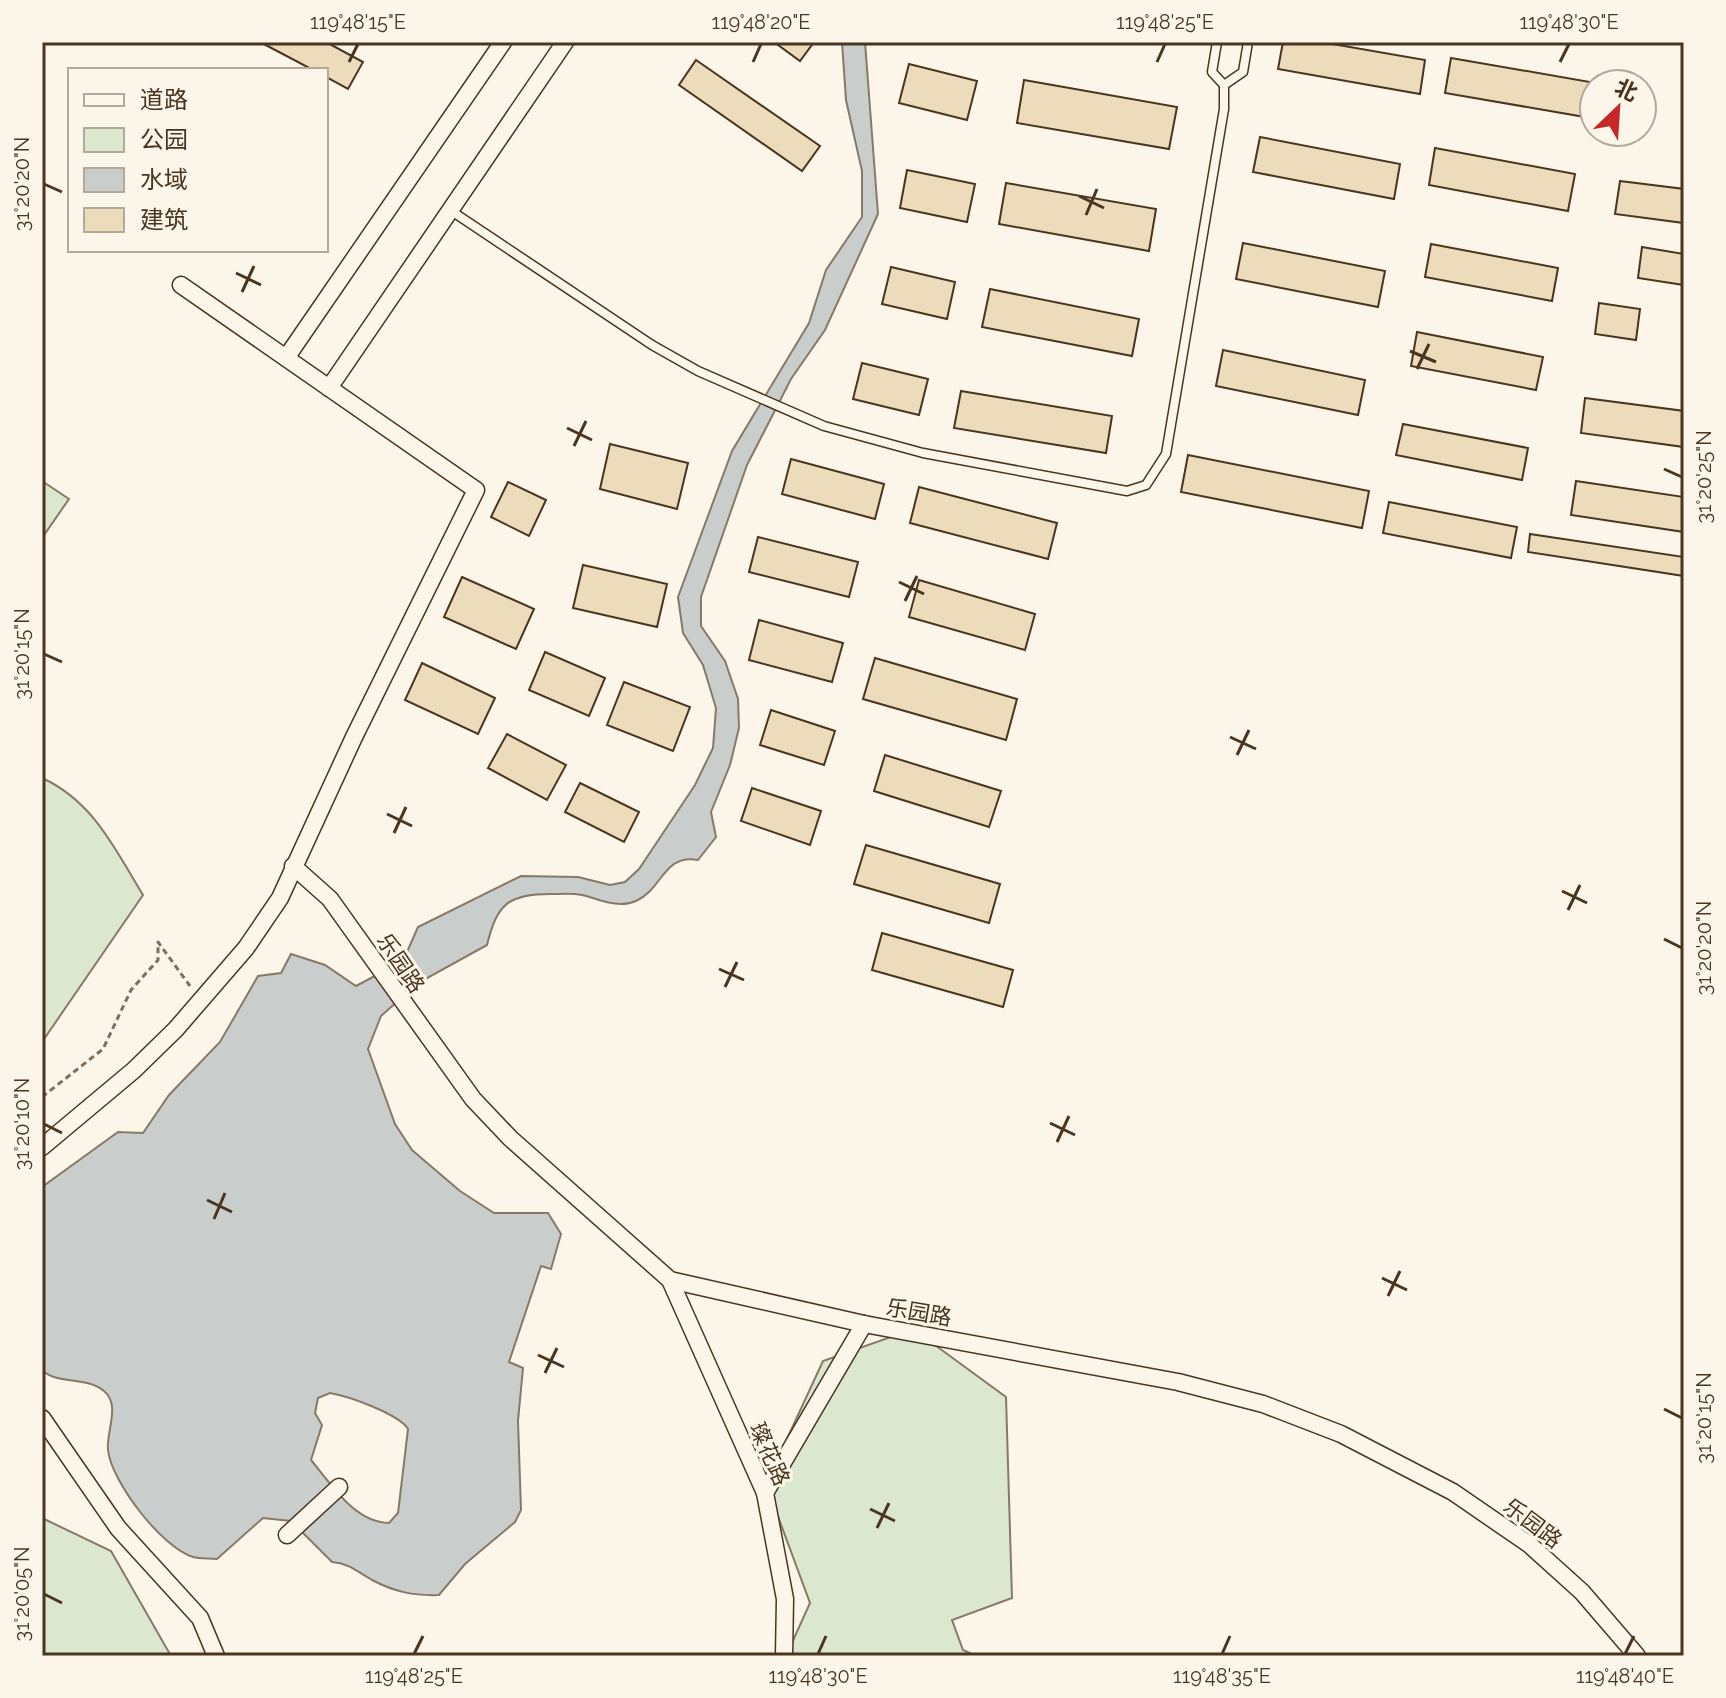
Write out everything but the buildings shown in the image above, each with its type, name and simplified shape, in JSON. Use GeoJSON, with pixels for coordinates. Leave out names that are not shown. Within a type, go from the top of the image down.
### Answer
{"type":"FeatureCollection","features":[{"type":"Feature","properties":{"kind":"street"},"geometry":{"type":"LineString","coordinates":[[286,358],[503,42]]}},
{"type":"Feature","properties":{"kind":"street"},"geometry":{"type":"LineString","coordinates":[[329,388],[565,42]]}},
{"type":"Feature","properties":{"kind":"street"},"geometry":{"type":"LineString","coordinates":[[42,1147],[134,1070],[201,1000],[254,936],[280,898],[476,490],[181,285]]}},
{"type":"Feature","properties":{"kind":"street","name":"乐园路"},"geometry":{"type":"LineString","coordinates":[[293,866],[330,899],[406,1010],[473,1099],[510,1138],[670,1280],[864,1324],[1178,1382],[1263,1404],[1341,1434],[1453,1492],[1530,1545],[1582,1592],[1637,1656]]}},
{"type":"Feature","properties":{"kind":"street","name":"璨花路"},"geometry":{"type":"LineString","coordinates":[[670,1280],[765,1493],[785,1599],[784,1656]]}},
{"type":"Feature","properties":{"kind":"street"},"geometry":{"type":"LineString","coordinates":[[765,1493],[864,1324]]}},
{"type":"Feature","properties":{"kind":"street"},"geometry":{"type":"LineString","coordinates":[[42,1418],[118,1528],[200,1618],[216,1656]]}},
{"type":"Feature","properties":{"kind":"street"},"geometry":{"type":"LineString","coordinates":[[287,1535],[339,1487]]}},
{"type":"Feature","properties":{"kind":"lane"},"geometry":{"type":"LineString","coordinates":[[450,210],[652,345],[752,395],[824,426],[923,453],[1115,491],[1146,485],[1166,454],[1224,109],[1224,85],[1212,72],[1217,42]]}},
{"type":"Feature","properties":{"kind":"lane"},"geometry":{"type":"LineString","coordinates":[[1224,85],[1243,72],[1248,42]]}},
{"type":"Feature","properties":{"kind":"path"},"geometry":{"type":"LineString","coordinates":[[42,1097],[103,1049],[131,990],[158,960],[158,942],[201,1000]]}},
{"type":"Feature","properties":{"kind":"green space"},"geometry":{"type":"Polygon","coordinates":[[[42,481],[69,499],[42,538],[42,481]]]}},
{"type":"Feature","properties":{"kind":"green space"},"geometry":{"type":"Polygon","coordinates":[[[42,778],[60,788],[89,813],[143,895],[42,1042],[42,778]]]}},
{"type":"Feature","properties":{"kind":"green space"},"geometry":{"type":"Polygon","coordinates":[[[913,1329],[1006,1397],[1012,1598],[952,1620],[963,1650],[976,1656],[786,1656],[810,1603],[766,1484],[823,1361],[913,1329]]]}},
{"type":"Feature","properties":{"kind":"green space"},"geometry":{"type":"Polygon","coordinates":[[[42,1518],[111,1551],[171,1656],[42,1656],[42,1518]]]}},
{"type":"Feature","properties":{"kind":"water"},"geometry":{"type":"Polygon","coordinates":[[[842,42],[865,42],[878,214],[825,330],[791,379],[747,465],[701,597],[701,626],[725,661],[738,699],[739,728],[730,765],[711,812],[716,837],[698,860],[687,859],[670,867],[645,896],[636,901],[615,904],[570,894],[514,899],[500,911],[487,945],[418,983],[381,1016],[368,1049],[395,1124],[412,1150],[460,1191],[494,1213],[548,1213],[561,1234],[551,1269],[541,1266],[509,1362],[523,1368],[518,1421],[521,1510],[515,1522],[465,1564],[439,1595],[397,1590],[348,1566],[332,1562],[291,1521],[263,1518],[217,1559],[193,1557],[167,1541],[153,1527],[118,1479],[108,1450],[112,1411],[109,1397],[97,1386],[55,1378],[42,1370],[42,1187],[118,1132],[143,1133],[169,1095],[220,1042],[258,976],[281,973],[291,954],[325,965],[356,986],[403,961],[418,927],[521,876],[578,877],[610,885],[625,882],[639,869],[695,785],[713,748],[716,708],[703,665],[683,633],[678,597],[732,451],[809,323],[826,270],[862,217],[862,171],[846,100],[842,42]],[[330,1393],[318,1398],[315,1413],[322,1425],[311,1460],[355,1509],[365,1517],[389,1523],[398,1513],[408,1429],[395,1417],[330,1393]]]}}]}
